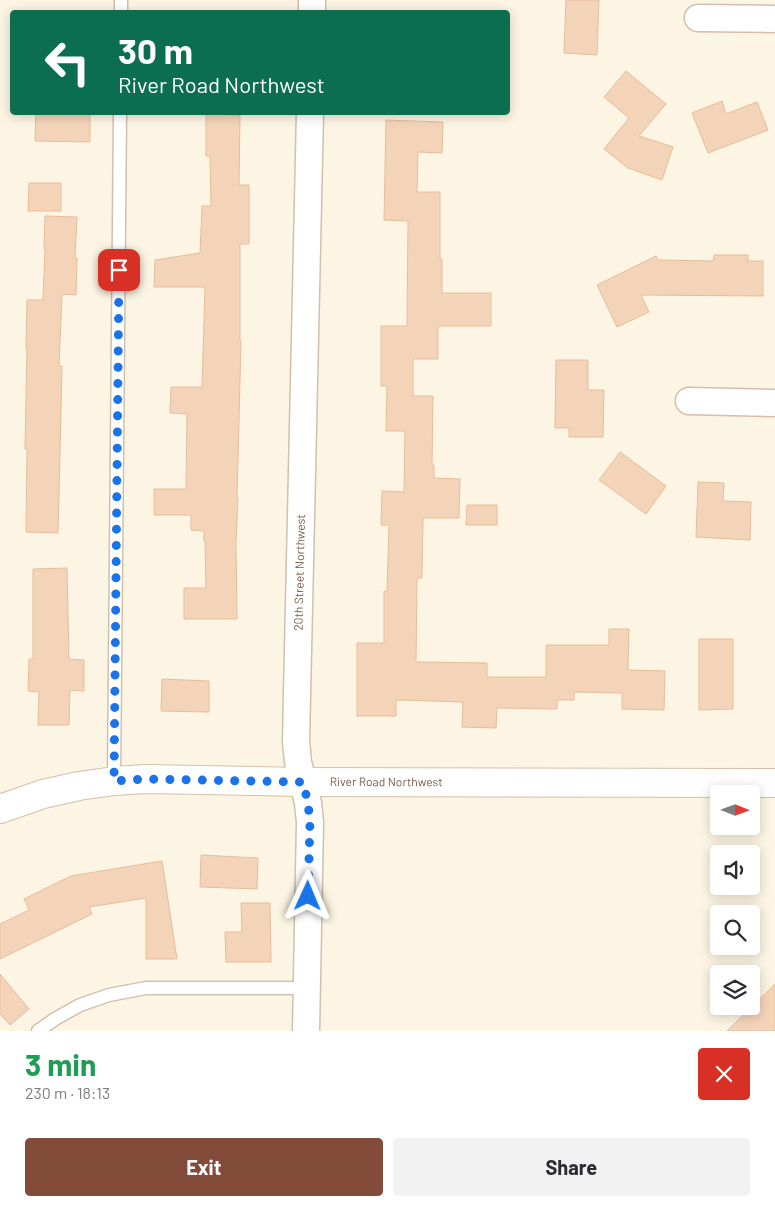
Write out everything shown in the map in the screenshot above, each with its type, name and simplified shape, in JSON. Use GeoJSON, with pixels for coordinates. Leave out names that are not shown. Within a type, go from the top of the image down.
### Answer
{"type":"FeatureCollection","features":[{"type":"Feature","properties":{"kind":"street"},"geometry":{"type":"LineString","coordinates":[[698,18],[775,19]]}},
{"type":"Feature","properties":{"kind":"street","name":"20th Street Northwest"},"geometry":{"type":"LineString","coordinates":[[306,1031],[310,822],[308,803],[298,762],[296,741],[310,115]]}},
{"type":"Feature","properties":{"kind":"street"},"geometry":{"type":"LineString","coordinates":[[689,401],[775,403]]}},
{"type":"Feature","properties":{"kind":"street","name":"River Road Northwest"},"geometry":{"type":"LineString","coordinates":[[0,809],[43,794],[80,786],[145,779],[303,782],[775,783]]}},
{"type":"Feature","properties":{"kind":"lane"},"geometry":{"type":"LineString","coordinates":[[114,781],[120,115]]}},
{"type":"Feature","properties":{"kind":"lane"},"geometry":{"type":"LineString","coordinates":[[38,1031],[80,1005],[109,995],[146,988],[306,988]]}},
{"type":"Feature","properties":{"kind":"building"},"geometry":{"type":"Polygon","coordinates":[[[566,0],[599,0],[597,55],[564,53],[566,0]]]}},
{"type":"Feature","properties":{"kind":"building"},"geometry":{"type":"Polygon","coordinates":[[[626,71],[666,104],[639,136],[673,147],[662,180],[628,168],[604,149],[629,118],[604,97],[626,71]]]}},
{"type":"Feature","properties":{"kind":"building"},"geometry":{"type":"Polygon","coordinates":[[[722,101],[726,114],[757,102],[768,130],[708,153],[692,113],[722,101]]]}},
{"type":"Feature","properties":{"kind":"building"},"geometry":{"type":"Polygon","coordinates":[[[36,115],[90,115],[90,142],[35,141],[36,115]]]}},
{"type":"Feature","properties":{"kind":"building"},"geometry":{"type":"Polygon","coordinates":[[[206,115],[240,115],[239,185],[249,185],[249,244],[240,244],[241,341],[236,542],[237,619],[184,619],[184,588],[206,588],[204,531],[191,530],[191,515],[154,515],[154,489],[186,489],[187,414],[170,413],[171,387],[202,387],[205,287],[154,287],[155,260],[200,253],[202,206],[211,206],[210,156],[206,156],[206,115]]]}},
{"type":"Feature","properties":{"kind":"building"},"geometry":{"type":"Polygon","coordinates":[[[386,120],[443,122],[442,153],[418,152],[417,192],[440,192],[442,293],[491,293],[491,326],[438,326],[438,359],[413,359],[413,396],[433,396],[432,465],[434,465],[434,478],[460,479],[459,518],[423,518],[422,578],[417,578],[416,662],[487,663],[487,677],[546,677],[546,645],[609,645],[609,629],[629,629],[628,670],[665,671],[664,710],[622,709],[622,693],[574,692],[574,700],[557,700],[557,709],[497,708],[496,728],[462,727],[463,702],[396,700],[396,716],[357,716],[357,643],[384,643],[384,591],[387,591],[389,525],[381,525],[382,491],[404,492],[405,431],[386,431],[387,386],[381,386],[381,326],[407,326],[408,221],[384,220],[386,120]]]}},
{"type":"Feature","properties":{"kind":"building"},"geometry":{"type":"Polygon","coordinates":[[[29,183],[61,183],[61,211],[28,211],[29,183]]]}},
{"type":"Feature","properties":{"kind":"building"},"geometry":{"type":"Polygon","coordinates":[[[45,216],[77,217],[76,295],[62,294],[59,366],[62,366],[58,533],[26,532],[27,300],[43,300],[45,216]]]}},
{"type":"Feature","properties":{"kind":"building"},"geometry":{"type":"Polygon","coordinates":[[[714,255],[748,255],[748,261],[763,261],[763,296],[641,295],[649,312],[617,327],[597,285],[656,256],[658,260],[713,261],[714,255]]]}},
{"type":"Feature","properties":{"kind":"building"},"geometry":{"type":"Polygon","coordinates":[[[556,360],[588,360],[588,390],[604,390],[603,437],[569,437],[569,428],[555,428],[556,360]]]}},
{"type":"Feature","properties":{"kind":"building"},"geometry":{"type":"Polygon","coordinates":[[[620,452],[666,486],[646,514],[599,480],[620,452]]]}},
{"type":"Feature","properties":{"kind":"building"},"geometry":{"type":"Polygon","coordinates":[[[698,482],[724,483],[723,501],[751,502],[750,540],[696,537],[698,482]]]}},
{"type":"Feature","properties":{"kind":"building"},"geometry":{"type":"Polygon","coordinates":[[[467,505],[497,505],[497,525],[466,525],[467,505]]]}},
{"type":"Feature","properties":{"kind":"building"},"geometry":{"type":"Polygon","coordinates":[[[67,568],[69,659],[84,660],[84,691],[70,690],[69,725],[38,725],[39,692],[28,691],[29,659],[33,659],[33,569],[67,568]]]}},
{"type":"Feature","properties":{"kind":"building"},"geometry":{"type":"Polygon","coordinates":[[[699,639],[733,639],[733,709],[699,710],[699,639]]]}},
{"type":"Feature","properties":{"kind":"building"},"geometry":{"type":"Polygon","coordinates":[[[162,679],[209,681],[209,712],[161,711],[162,679]]]}},
{"type":"Feature","properties":{"kind":"building"},"geometry":{"type":"Polygon","coordinates":[[[201,855],[258,858],[257,889],[200,887],[201,855]]]}},
{"type":"Feature","properties":{"kind":"building"},"geometry":{"type":"Polygon","coordinates":[[[162,861],[177,959],[146,959],[146,898],[89,907],[92,914],[0,959],[0,924],[29,910],[24,899],[71,876],[162,861]]]}},
{"type":"Feature","properties":{"kind":"building"},"geometry":{"type":"Polygon","coordinates":[[[241,903],[270,903],[271,962],[226,962],[225,932],[242,932],[241,903]]]}},
{"type":"Feature","properties":{"kind":"building"},"geometry":{"type":"Polygon","coordinates":[[[0,974],[29,1009],[10,1025],[0,1014],[0,974]]]}},
{"type":"Feature","properties":{"kind":"building"},"geometry":{"type":"Polygon","coordinates":[[[775,984],[775,1031],[727,1031],[743,1015],[760,1015],[760,999],[775,984]]]}},
{"type":"Feature","properties":{"kind":"route"},"geometry":{"type":"LineString","coordinates":[[119,270],[114,781],[145,779],[303,782],[310,822],[308,896]]}}]}
